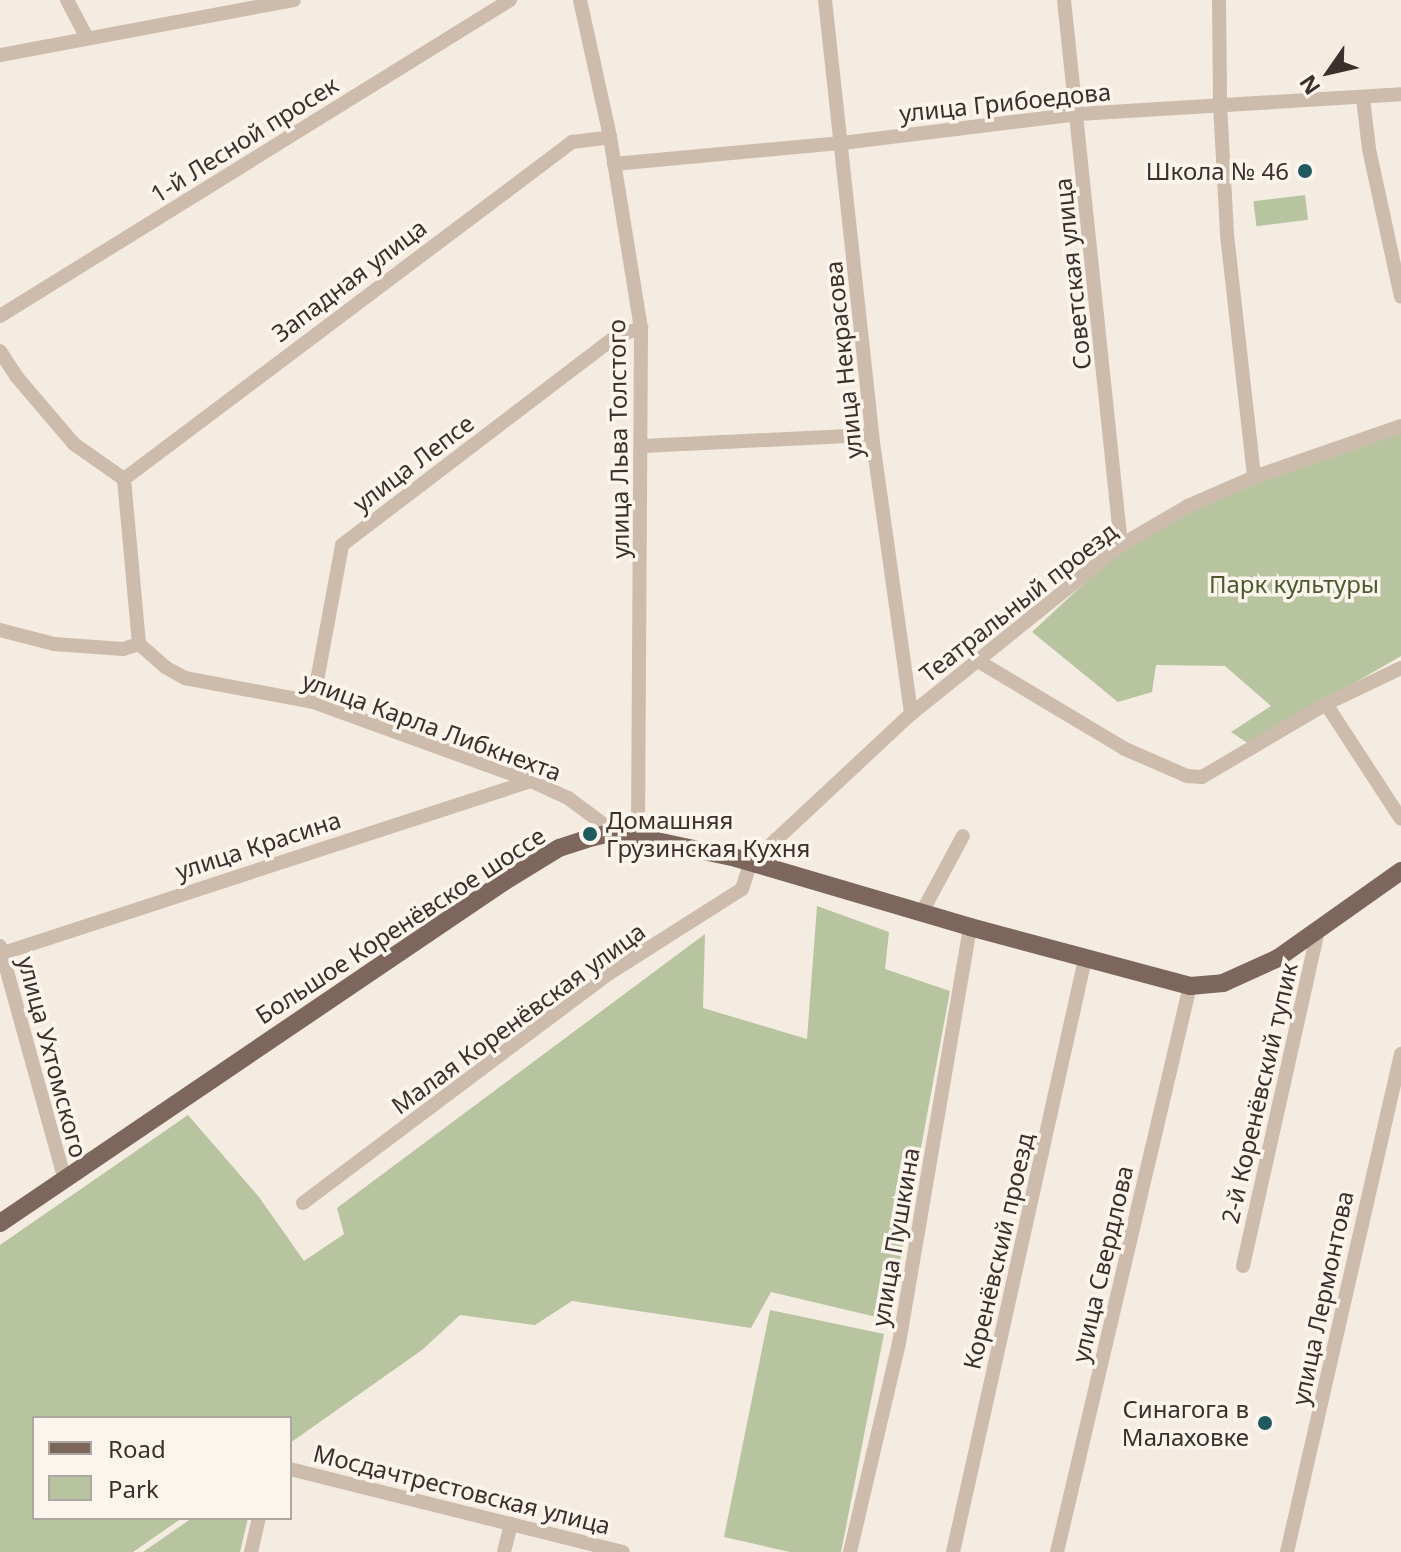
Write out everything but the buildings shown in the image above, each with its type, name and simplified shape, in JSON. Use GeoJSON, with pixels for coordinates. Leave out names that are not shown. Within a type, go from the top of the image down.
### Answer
{"type":"FeatureCollection","features":[{"type":"Feature","properties":{"kind":"main road","name":"Большое Коренёвское шоссе"},"geometry":{"type":"LineString","coordinates":[[0,1223],[505,881],[559,848],[614,832],[750,864],[1190,986],[1239,978],[1278,958],[1401,871]]}},
{"type":"Feature","properties":{"kind":"street"},"geometry":{"type":"LineString","coordinates":[[67,0],[87,38]]}},
{"type":"Feature","properties":{"kind":"street"},"geometry":{"type":"LineString","coordinates":[[0,55],[294,0]]}},
{"type":"Feature","properties":{"kind":"street","name":"1-й Лесной просек"},"geometry":{"type":"LineString","coordinates":[[0,316],[510,0]]}},
{"type":"Feature","properties":{"kind":"street","name":"улица Льва Толстого"},"geometry":{"type":"LineString","coordinates":[[580,0],[610,137],[641,328],[643,446],[638,836]]}},
{"type":"Feature","properties":{"kind":"street","name":"улица Некрасова"},"geometry":{"type":"LineString","coordinates":[[825,0],[872,435],[911,714]]}},
{"type":"Feature","properties":{"kind":"street","name":"Советская улица"},"geometry":{"type":"LineString","coordinates":[[1064,0],[1121,545]]}},
{"type":"Feature","properties":{"kind":"street"},"geometry":{"type":"LineString","coordinates":[[1219,0],[1220,104],[1227,235],[1254,477]]}},
{"type":"Feature","properties":{"kind":"street","name":"улица Грибоедова"},"geometry":{"type":"LineString","coordinates":[[614,164],[842,143],[1078,114],[1401,94]]}},
{"type":"Feature","properties":{"kind":"street"},"geometry":{"type":"LineString","coordinates":[[1363,98],[1369,149],[1401,297]]}},
{"type":"Feature","properties":{"kind":"street","name":"Западная улица"},"geometry":{"type":"LineString","coordinates":[[124,479],[572,142],[610,137]]}},
{"type":"Feature","properties":{"kind":"street","name":"улица Лепсе"},"geometry":{"type":"LineString","coordinates":[[313,702],[342,545],[615,337],[641,328]]}},
{"type":"Feature","properties":{"kind":"street"},"geometry":{"type":"LineString","coordinates":[[0,351],[16,376],[74,444],[124,479],[139,644],[123,649],[54,644],[0,630]]}},
{"type":"Feature","properties":{"kind":"street","name":"Театральный проезд"},"geometry":{"type":"LineString","coordinates":[[750,864],[911,714],[1121,545],[1188,506],[1254,477],[1401,426]]}},
{"type":"Feature","properties":{"kind":"street"},"geometry":{"type":"LineString","coordinates":[[643,446],[872,435]]}},
{"type":"Feature","properties":{"kind":"street","name":"улица Карла Либкнехта"},"geometry":{"type":"LineString","coordinates":[[139,644],[165,667],[185,678],[313,702],[531,781],[568,798],[614,832]]}},
{"type":"Feature","properties":{"kind":"street"},"geometry":{"type":"LineString","coordinates":[[978,661],[1125,749],[1187,776],[1202,777],[1326,704],[1401,668]]}},
{"type":"Feature","properties":{"kind":"street"},"geometry":{"type":"LineString","coordinates":[[1326,704],[1401,819]]}},
{"type":"Feature","properties":{"kind":"street","name":"улица Красина"},"geometry":{"type":"LineString","coordinates":[[1,951],[531,781]]}},
{"type":"Feature","properties":{"kind":"street"},"geometry":{"type":"LineString","coordinates":[[922,912],[963,836]]}},
{"type":"Feature","properties":{"kind":"street","name":"Малая Коренёвская улица"},"geometry":{"type":"LineString","coordinates":[[303,1203],[605,976],[742,889],[750,864]]}},
{"type":"Feature","properties":{"kind":"street","name":"улица Пушкина"},"geometry":{"type":"LineString","coordinates":[[850,1552],[899,1343],[970,927]]}},
{"type":"Feature","properties":{"kind":"street","name":"2-й Коренёвский тупик"},"geometry":{"type":"LineString","coordinates":[[1243,1266],[1318,930]]}},
{"type":"Feature","properties":{"kind":"street","name":"улица Ухтомского"},"geometry":{"type":"LineString","coordinates":[[1,951],[65,1180]]}},
{"type":"Feature","properties":{"kind":"street","name":"Коренёвский проезд"},"geometry":{"type":"LineString","coordinates":[[953,1552],[1085,959]]}},
{"type":"Feature","properties":{"kind":"street","name":"улица Свердлова"},"geometry":{"type":"LineString","coordinates":[[1057,1552],[1190,986]]}},
{"type":"Feature","properties":{"kind":"street","name":"улица Лермонтова"},"geometry":{"type":"LineString","coordinates":[[1287,1552],[1401,1054]]}},
{"type":"Feature","properties":{"kind":"street","name":"Мосдачтрестовская улица"},"geometry":{"type":"LineString","coordinates":[[292,1469],[623,1552]]}},
{"type":"Feature","properties":{"kind":"street"},"geometry":{"type":"LineString","coordinates":[[251,1552],[259,1520]]}},
{"type":"Feature","properties":{"kind":"street"},"geometry":{"type":"LineString","coordinates":[[504,1552],[511,1524]]}},
{"type":"Feature","properties":{"kind":"green space"},"geometry":{"type":"Polygon","coordinates":[[[1305,195],[1308,220],[1256,226],[1253,201],[1305,195]]]}},
{"type":"Feature","properties":{"kind":"green space","name":"Парк культуры"},"geometry":{"type":"Polygon","coordinates":[[[1401,433],[1401,656],[1249,744],[1231,732],[1271,706],[1225,666],[1156,665],[1152,692],[1118,702],[1032,632],[1108,561],[1172,518],[1263,481],[1401,433]]]}},
{"type":"Feature","properties":{"kind":"green space"},"geometry":{"type":"Polygon","coordinates":[[[817,906],[889,932],[885,969],[950,991],[889,1320],[771,1292],[751,1328],[572,1301],[535,1325],[460,1315],[422,1350],[292,1442],[292,1416],[32,1416],[32,1520],[179,1520],[133,1552],[0,1552],[0,1245],[188,1115],[259,1197],[304,1261],[344,1234],[337,1208],[705,934],[703,1008],[807,1039],[817,906]]]}},
{"type":"Feature","properties":{"kind":"green space"},"geometry":{"type":"Polygon","coordinates":[[[770,1310],[884,1334],[841,1552],[790,1552],[724,1537],[770,1310]]]}},
{"type":"Feature","properties":{"kind":"green space"},"geometry":{"type":"Polygon","coordinates":[[[189,1520],[248,1520],[240,1552],[143,1552],[189,1520]]]}},
{"type":"Feature","properties":{"kind":"place","name":"Школа № 46"},"geometry":{"type":"Point","coordinates":[1305,171]}},
{"type":"Feature","properties":{"kind":"place","name":"Домашняя Грузинская Кухня"},"geometry":{"type":"Point","coordinates":[590,834]}},
{"type":"Feature","properties":{"kind":"place","name":"Синагога в Малаховке"},"geometry":{"type":"Point","coordinates":[1265,1423]}}]}
